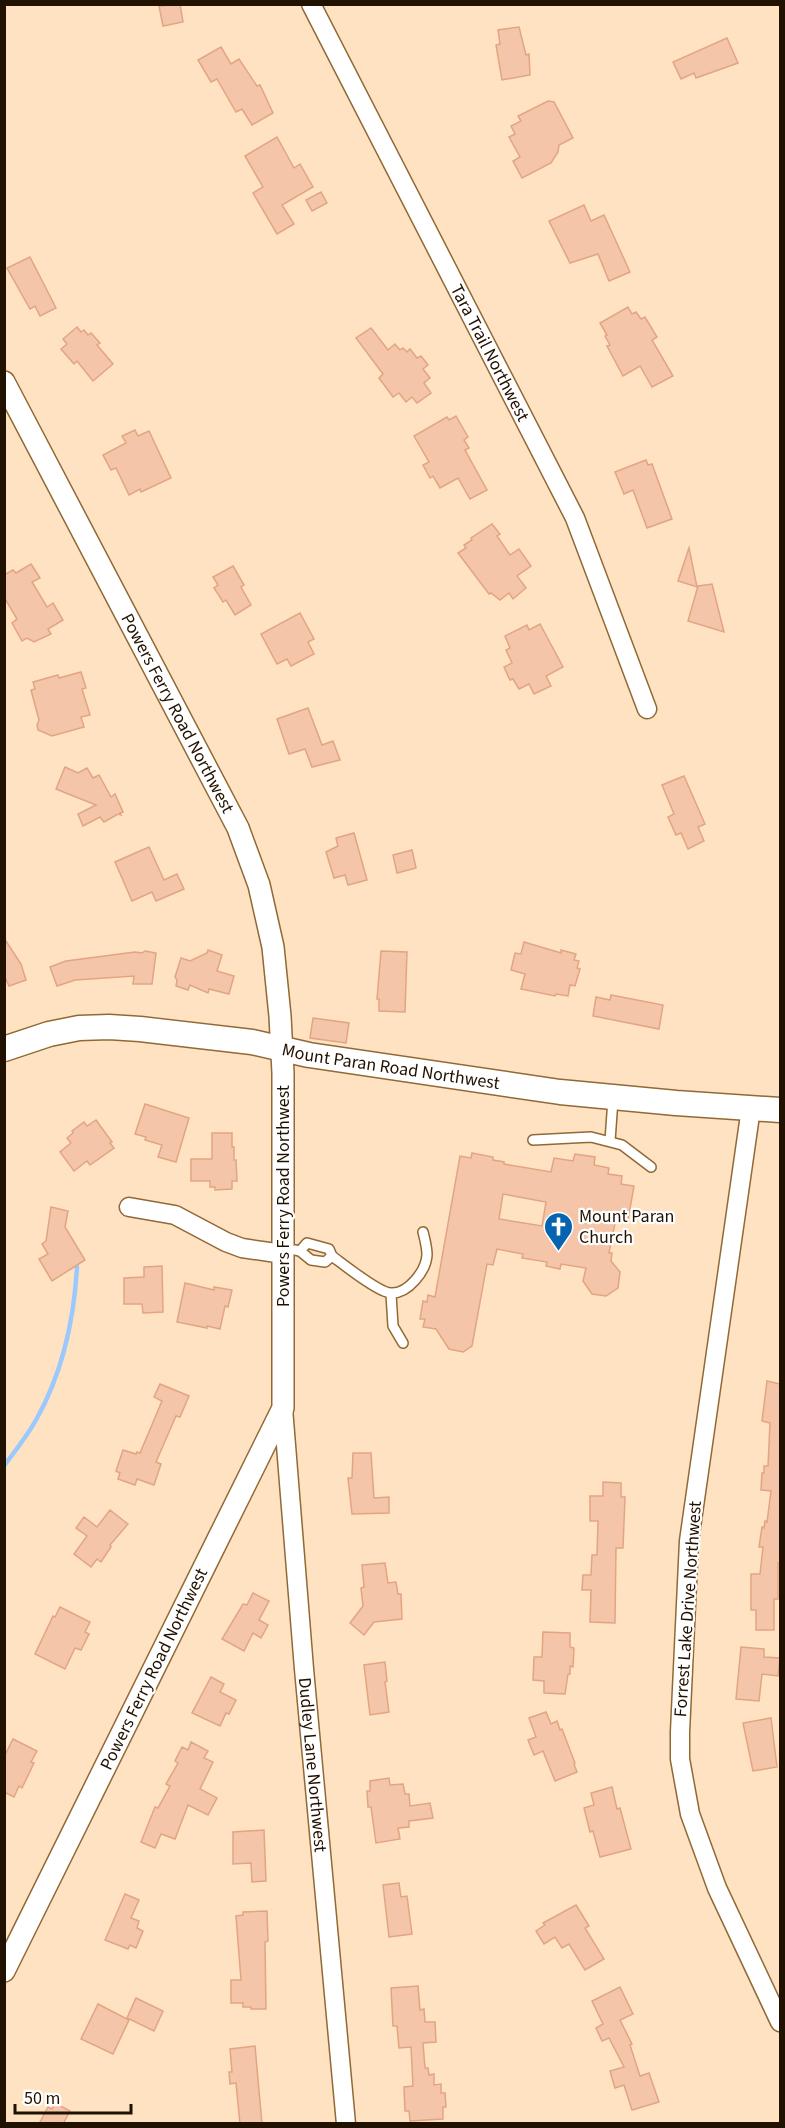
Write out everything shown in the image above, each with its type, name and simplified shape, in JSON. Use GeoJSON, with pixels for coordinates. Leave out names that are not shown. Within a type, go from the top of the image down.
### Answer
{"type":"FeatureCollection","features":[{"type":"Feature","properties":{"kind":"main road","name":"Mount Paran Road Northwest"},"geometry":{"type":"LineString","coordinates":[[4,1049],[49,1034],[79,1028],[110,1026],[252,1042],[282,1049],[560,1092],[780,1110]]}},
{"type":"Feature","properties":{"kind":"street","name":"Tara Trail Northwest"},"geometry":{"type":"LineString","coordinates":[[311,4],[575,518],[647,709]]}},
{"type":"Feature","properties":{"kind":"street","name":"Powers Ferry Road Northwest"},"geometry":{"type":"LineString","coordinates":[[4,382],[238,828],[259,885],[273,946],[282,1049],[289,1251],[283,1408],[4,1971]]}},
{"type":"Feature","properties":{"kind":"street","name":"Forrest Lake Drive Northwest"},"geometry":{"type":"LineString","coordinates":[[751,1108],[689,1541],[680,1759],[690,1814],[717,1888],[780,2022]]}},
{"type":"Feature","properties":{"kind":"street"},"geometry":{"type":"LineString","coordinates":[[129,1207],[175,1215],[242,1248],[289,1251]]}},
{"type":"Feature","properties":{"kind":"street","name":"Dudley Lane Northwest"},"geometry":{"type":"LineString","coordinates":[[283,1408],[303,1657],[346,2124]]}},
{"type":"Feature","properties":{"kind":"lane"},"geometry":{"type":"LineString","coordinates":[[610,1141],[613,1097]]}},
{"type":"Feature","properties":{"kind":"lane"},"geometry":{"type":"LineString","coordinates":[[533,1140],[591,1137],[610,1141],[621,1145],[651,1167]]}},
{"type":"Feature","properties":{"kind":"lane"},"geometry":{"type":"LineString","coordinates":[[289,1251],[307,1243],[329,1249],[332,1256],[378,1289],[391,1294],[407,1287],[423,1267],[427,1257],[423,1232]]}},
{"type":"Feature","properties":{"kind":"lane"},"geometry":{"type":"LineString","coordinates":[[289,1251],[316,1261],[325,1262],[332,1256]]}},
{"type":"Feature","properties":{"kind":"lane"},"geometry":{"type":"LineString","coordinates":[[391,1294],[393,1326],[404,1343]]}},
{"type":"Feature","properties":{"kind":"building"},"geometry":{"type":"Polygon","coordinates":[[[180,4],[183,22],[163,26],[159,6],[180,4]]]}},
{"type":"Feature","properties":{"kind":"building"},"geometry":{"type":"Polygon","coordinates":[[[519,27],[526,55],[529,54],[530,75],[502,80],[496,45],[500,44],[498,30],[519,27]]]}},
{"type":"Feature","properties":{"kind":"building"},"geometry":{"type":"Polygon","coordinates":[[[727,38],[738,63],[696,78],[694,73],[681,79],[673,62],[727,38]]]}},
{"type":"Feature","properties":{"kind":"building"},"geometry":{"type":"Polygon","coordinates":[[[221,47],[231,64],[239,59],[257,86],[260,85],[273,113],[252,125],[242,109],[236,112],[217,79],[211,82],[198,60],[221,47]]]}},
{"type":"Feature","properties":{"kind":"building"},"geometry":{"type":"Polygon","coordinates":[[[548,101],[554,102],[573,138],[559,145],[558,152],[551,163],[522,178],[513,161],[520,157],[509,137],[515,134],[511,126],[521,121],[518,116],[548,101]]]}},
{"type":"Feature","properties":{"kind":"building"},"geometry":{"type":"Polygon","coordinates":[[[277,137],[294,168],[300,164],[313,187],[282,205],[294,224],[277,234],[253,193],[263,187],[245,156],[277,137]]]}},
{"type":"Feature","properties":{"kind":"building"},"geometry":{"type":"Polygon","coordinates":[[[321,192],[327,203],[312,211],[306,200],[321,192]]]}},
{"type":"Feature","properties":{"kind":"building"},"geometry":{"type":"Polygon","coordinates":[[[584,205],[591,221],[604,215],[630,272],[609,281],[598,254],[570,263],[549,221],[584,205]]]}},
{"type":"Feature","properties":{"kind":"building"},"geometry":{"type":"Polygon","coordinates":[[[30,257],[56,308],[40,316],[35,306],[30,309],[7,268],[30,257]]]}},
{"type":"Feature","properties":{"kind":"building"},"geometry":{"type":"Polygon","coordinates":[[[628,307],[632,314],[636,312],[641,319],[645,317],[657,337],[652,340],[673,376],[652,387],[640,366],[623,376],[607,346],[610,345],[605,336],[607,335],[600,323],[628,307]]]}},
{"type":"Feature","properties":{"kind":"building"},"geometry":{"type":"Polygon","coordinates":[[[77,327],[88,335],[91,333],[100,343],[97,345],[113,364],[93,381],[77,361],[74,364],[61,349],[67,344],[63,339],[77,327]]]}},
{"type":"Feature","properties":{"kind":"building"},"geometry":{"type":"Polygon","coordinates":[[[371,328],[388,350],[395,344],[400,350],[403,348],[407,352],[410,349],[417,358],[421,356],[428,365],[423,369],[430,378],[424,383],[431,393],[417,403],[412,397],[406,402],[399,393],[393,397],[379,378],[383,374],[356,338],[371,328]]]}},
{"type":"Feature","properties":{"kind":"building"},"geometry":{"type":"Polygon","coordinates":[[[456,416],[468,437],[464,440],[469,448],[465,450],[487,490],[470,499],[458,478],[440,488],[433,476],[430,478],[423,465],[429,462],[414,436],[447,417],[449,420],[456,416]]]}},
{"type":"Feature","properties":{"kind":"building"},"geometry":{"type":"Polygon","coordinates":[[[135,430],[138,436],[149,431],[171,478],[129,495],[116,468],[111,470],[103,455],[126,443],[122,436],[135,430]]]}},
{"type":"Feature","properties":{"kind":"building"},"geometry":{"type":"Polygon","coordinates":[[[646,460],[648,465],[652,464],[672,519],[647,528],[633,490],[624,494],[615,472],[646,460]]]}},
{"type":"Feature","properties":{"kind":"building"},"geometry":{"type":"Polygon","coordinates":[[[492,524],[500,534],[497,536],[510,555],[519,549],[531,566],[517,576],[526,588],[513,599],[509,593],[500,600],[491,593],[489,594],[458,553],[466,548],[464,545],[472,540],[471,538],[492,524]]]}},
{"type":"Feature","properties":{"kind":"building"},"geometry":{"type":"Polygon","coordinates":[[[689,548],[697,587],[678,581],[689,548]]]}},
{"type":"Feature","properties":{"kind":"building"},"geometry":{"type":"Polygon","coordinates":[[[31,564],[40,578],[32,582],[47,607],[53,603],[63,620],[48,629],[51,634],[34,642],[27,638],[22,641],[12,623],[17,619],[4,597],[4,575],[13,570],[16,573],[31,564]]]}},
{"type":"Feature","properties":{"kind":"building"},"geometry":{"type":"Polygon","coordinates":[[[233,566],[244,585],[241,587],[251,605],[235,615],[226,600],[223,602],[214,588],[218,585],[213,577],[233,566]]]}},
{"type":"Feature","properties":{"kind":"building"},"geometry":{"type":"Polygon","coordinates":[[[712,584],[724,632],[688,621],[698,586],[712,584]]]}},
{"type":"Feature","properties":{"kind":"building"},"geometry":{"type":"Polygon","coordinates":[[[300,613],[314,639],[308,642],[314,654],[291,666],[287,659],[277,664],[261,634],[300,613]]]}},
{"type":"Feature","properties":{"kind":"building"},"geometry":{"type":"Polygon","coordinates":[[[540,624],[563,667],[546,676],[551,686],[534,694],[529,684],[519,689],[513,679],[510,680],[504,667],[512,663],[506,650],[510,648],[505,636],[527,625],[529,630],[540,624]]]}},
{"type":"Feature","properties":{"kind":"building"},"geometry":{"type":"Polygon","coordinates":[[[81,672],[86,688],[82,689],[90,715],[81,717],[84,727],[52,736],[38,730],[39,720],[31,690],[35,689],[33,682],[81,672]]]}},
{"type":"Feature","properties":{"kind":"building"},"geometry":{"type":"Polygon","coordinates":[[[308,708],[322,745],[333,741],[340,760],[312,767],[305,749],[289,754],[277,719],[308,708]]]}},
{"type":"Feature","properties":{"kind":"building"},"geometry":{"type":"Polygon","coordinates":[[[65,767],[78,773],[87,768],[93,778],[99,775],[111,797],[115,794],[123,812],[120,813],[121,815],[118,814],[104,822],[100,817],[83,826],[78,814],[96,805],[56,789],[65,767]]]}},
{"type":"Feature","properties":{"kind":"building"},"geometry":{"type":"Polygon","coordinates":[[[684,776],[705,824],[698,827],[704,841],[688,849],[681,833],[676,835],[668,817],[674,814],[662,785],[684,776]]]}},
{"type":"Feature","properties":{"kind":"building"},"geometry":{"type":"Polygon","coordinates":[[[354,833],[367,880],[348,885],[345,875],[334,878],[326,852],[338,846],[336,838],[354,833]]]}},
{"type":"Feature","properties":{"kind":"building"},"geometry":{"type":"Polygon","coordinates":[[[149,847],[164,880],[177,874],[184,889],[156,901],[152,892],[132,901],[115,862],[149,847]]]}},
{"type":"Feature","properties":{"kind":"building"},"geometry":{"type":"Polygon","coordinates":[[[412,850],[416,868],[397,873],[393,855],[412,850]]]}},
{"type":"Feature","properties":{"kind":"building"},"geometry":{"type":"Polygon","coordinates":[[[4,938],[21,964],[26,980],[9,986],[4,975],[4,938]]]}},
{"type":"Feature","properties":{"kind":"building"},"geometry":{"type":"Polygon","coordinates":[[[524,942],[561,953],[561,950],[576,954],[574,960],[579,961],[577,968],[580,969],[575,986],[570,985],[568,996],[556,994],[555,996],[521,989],[525,974],[511,970],[515,953],[521,954],[524,942]]]}},
{"type":"Feature","properties":{"kind":"building"},"geometry":{"type":"Polygon","coordinates":[[[208,950],[222,955],[217,971],[234,976],[229,994],[209,989],[208,993],[190,985],[188,990],[176,986],[175,977],[181,958],[190,961],[207,953],[208,950]]]}},
{"type":"Feature","properties":{"kind":"building"},"geometry":{"type":"Polygon","coordinates":[[[145,951],[156,953],[152,984],[133,984],[134,976],[75,980],[57,986],[50,967],[66,961],[145,951]]]}},
{"type":"Feature","properties":{"kind":"building"},"geometry":{"type":"Polygon","coordinates":[[[381,951],[407,952],[405,1012],[379,1011],[379,999],[377,999],[381,951]]]}},
{"type":"Feature","properties":{"kind":"building"},"geometry":{"type":"Polygon","coordinates":[[[611,995],[663,1005],[659,1029],[593,1016],[596,997],[610,1000],[611,995]]]}},
{"type":"Feature","properties":{"kind":"building"},"geometry":{"type":"Polygon","coordinates":[[[313,1018],[349,1023],[346,1043],[310,1038],[313,1018]]]}},
{"type":"Feature","properties":{"kind":"building"},"geometry":{"type":"Polygon","coordinates":[[[145,1104],[189,1118],[176,1162],[158,1157],[162,1145],[135,1134],[145,1104]]]}},
{"type":"Feature","properties":{"kind":"building"},"geometry":{"type":"Polygon","coordinates":[[[96,1120],[114,1148],[90,1165],[87,1161],[74,1171],[60,1152],[71,1143],[67,1138],[73,1133],[72,1131],[84,1122],[87,1126],[96,1120]]]}},
{"type":"Feature","properties":{"kind":"building"},"geometry":{"type":"Polygon","coordinates":[[[212,1133],[232,1133],[237,1181],[232,1181],[232,1189],[215,1190],[215,1187],[210,1187],[210,1181],[191,1181],[191,1159],[212,1159],[212,1133]]]}},
{"type":"Feature","properties":{"kind":"building","name":"Mount Paran Church"},"geometry":{"type":"Polygon","coordinates":[[[472,1153],[493,1157],[493,1160],[504,1162],[504,1164],[551,1172],[554,1158],[573,1161],[575,1154],[595,1157],[594,1165],[609,1168],[608,1174],[622,1176],[621,1184],[634,1186],[628,1220],[616,1218],[609,1253],[612,1253],[611,1261],[620,1272],[618,1288],[606,1296],[592,1294],[583,1281],[586,1268],[561,1264],[560,1269],[546,1266],[547,1262],[522,1258],[523,1254],[497,1249],[493,1265],[487,1264],[472,1346],[463,1352],[449,1349],[436,1329],[423,1327],[425,1319],[420,1319],[423,1301],[427,1302],[428,1295],[435,1297],[460,1156],[471,1158],[472,1153]],[[503,1194],[499,1219],[542,1226],[546,1202],[503,1194]]]}},
{"type":"Feature","properties":{"kind":"building"},"geometry":{"type":"Polygon","coordinates":[[[51,1207],[68,1211],[65,1227],[85,1260],[52,1281],[39,1259],[48,1254],[42,1244],[46,1241],[51,1207]]]}},
{"type":"Feature","properties":{"kind":"building"},"geometry":{"type":"Polygon","coordinates":[[[162,1266],[163,1312],[143,1313],[142,1304],[124,1304],[124,1278],[144,1277],[144,1267],[162,1266]]]}},
{"type":"Feature","properties":{"kind":"building"},"geometry":{"type":"Polygon","coordinates":[[[185,1283],[214,1290],[214,1287],[232,1290],[228,1307],[225,1306],[220,1329],[177,1322],[185,1283]]]}},
{"type":"Feature","properties":{"kind":"building"},"geometry":{"type":"Polygon","coordinates":[[[767,1381],[780,1384],[780,1563],[778,1563],[778,1599],[774,1599],[774,1630],[756,1630],[756,1610],[751,1610],[751,1574],[760,1574],[763,1547],[759,1547],[762,1527],[764,1528],[765,1521],[767,1522],[771,1491],[761,1490],[764,1466],[768,1466],[770,1423],[762,1421],[767,1381]]]}},
{"type":"Feature","properties":{"kind":"building"},"geometry":{"type":"Polygon","coordinates":[[[160,1384],[189,1396],[180,1417],[176,1416],[156,1462],[161,1464],[154,1485],[137,1479],[135,1485],[118,1479],[120,1473],[116,1471],[123,1450],[140,1453],[162,1401],[154,1397],[160,1384]]]}},
{"type":"Feature","properties":{"kind":"building"},"geometry":{"type":"Polygon","coordinates":[[[353,1453],[371,1453],[374,1498],[389,1497],[389,1513],[352,1514],[348,1478],[352,1478],[353,1453]]]}},
{"type":"Feature","properties":{"kind":"building"},"geometry":{"type":"Polygon","coordinates":[[[603,1482],[621,1483],[621,1497],[625,1497],[623,1548],[616,1548],[615,1623],[590,1622],[591,1590],[582,1590],[583,1575],[591,1575],[592,1555],[597,1555],[598,1521],[590,1521],[590,1496],[603,1496],[603,1482]]]}},
{"type":"Feature","properties":{"kind":"building"},"geometry":{"type":"Polygon","coordinates":[[[110,1510],[128,1524],[110,1545],[111,1547],[101,1562],[97,1559],[91,1567],[74,1554],[87,1536],[76,1528],[84,1517],[97,1527],[110,1510]]]}},
{"type":"Feature","properties":{"kind":"building"},"geometry":{"type":"Polygon","coordinates":[[[385,1563],[388,1583],[396,1582],[398,1594],[401,1594],[402,1619],[374,1622],[364,1635],[350,1623],[363,1606],[362,1565],[385,1563]]]}},
{"type":"Feature","properties":{"kind":"building"},"geometry":{"type":"Polygon","coordinates":[[[253,1593],[269,1601],[259,1620],[268,1625],[261,1638],[253,1633],[244,1651],[222,1639],[243,1604],[247,1605],[253,1593]]]}},
{"type":"Feature","properties":{"kind":"building"},"geometry":{"type":"Polygon","coordinates":[[[60,1607],[90,1622],[85,1632],[89,1634],[81,1650],[75,1648],[65,1669],[35,1654],[53,1616],[55,1617],[60,1607]]]}},
{"type":"Feature","properties":{"kind":"building"},"geometry":{"type":"Polygon","coordinates":[[[543,1632],[570,1633],[570,1647],[574,1648],[573,1667],[570,1666],[565,1694],[544,1693],[544,1681],[533,1680],[534,1657],[542,1657],[543,1632]]]}},
{"type":"Feature","properties":{"kind":"building"},"geometry":{"type":"Polygon","coordinates":[[[741,1647],[764,1649],[764,1657],[780,1658],[778,1676],[762,1674],[759,1701],[736,1699],[741,1647]]]}},
{"type":"Feature","properties":{"kind":"building"},"geometry":{"type":"Polygon","coordinates":[[[385,1662],[389,1712],[370,1715],[364,1665],[385,1662]]]}},
{"type":"Feature","properties":{"kind":"building"},"geometry":{"type":"Polygon","coordinates":[[[211,1677],[224,1684],[220,1692],[236,1700],[220,1726],[192,1713],[211,1677]]]}},
{"type":"Feature","properties":{"kind":"building"},"geometry":{"type":"Polygon","coordinates":[[[546,1712],[551,1724],[557,1721],[560,1730],[562,1729],[577,1772],[555,1781],[543,1751],[534,1755],[528,1740],[536,1737],[529,1718],[546,1712]]]}},
{"type":"Feature","properties":{"kind":"building"},"geometry":{"type":"Polygon","coordinates":[[[771,1718],[777,1767],[753,1771],[743,1723],[771,1718]]]}},
{"type":"Feature","properties":{"kind":"building"},"geometry":{"type":"Polygon","coordinates":[[[13,1739],[37,1751],[22,1788],[19,1786],[14,1797],[4,1792],[4,1757],[13,1739]]]}},
{"type":"Feature","properties":{"kind":"building"},"geometry":{"type":"Polygon","coordinates":[[[191,1742],[208,1751],[204,1758],[213,1762],[200,1789],[217,1798],[208,1815],[188,1805],[175,1839],[161,1834],[155,1848],[141,1842],[155,1807],[158,1808],[170,1786],[166,1784],[178,1763],[175,1761],[182,1747],[188,1750],[191,1742]]]}},
{"type":"Feature","properties":{"kind":"building"},"geometry":{"type":"Polygon","coordinates":[[[389,1778],[390,1785],[403,1784],[405,1794],[409,1794],[410,1806],[430,1803],[433,1818],[409,1821],[409,1827],[398,1828],[400,1839],[376,1843],[367,1791],[370,1791],[370,1781],[389,1778]]]}},
{"type":"Feature","properties":{"kind":"building"},"geometry":{"type":"Polygon","coordinates":[[[612,1787],[631,1849],[600,1857],[584,1808],[594,1805],[591,1793],[612,1787]]]}},
{"type":"Feature","properties":{"kind":"building"},"geometry":{"type":"Polygon","coordinates":[[[264,1830],[266,1881],[252,1882],[251,1863],[233,1864],[233,1832],[264,1830]]]}},
{"type":"Feature","properties":{"kind":"building"},"geometry":{"type":"Polygon","coordinates":[[[399,1883],[401,1897],[407,1896],[412,1934],[389,1937],[383,1885],[399,1883]]]}},
{"type":"Feature","properties":{"kind":"building"},"geometry":{"type":"Polygon","coordinates":[[[125,1894],[139,1900],[131,1918],[139,1921],[137,1928],[143,1931],[136,1948],[130,1945],[128,1949],[105,1940],[125,1894]]]}},
{"type":"Feature","properties":{"kind":"building"},"geometry":{"type":"Polygon","coordinates":[[[576,1905],[589,1926],[585,1928],[604,1959],[585,1970],[569,1944],[562,1948],[555,1937],[544,1944],[536,1931],[545,1925],[543,1923],[576,1905]]]}},
{"type":"Feature","properties":{"kind":"building"},"geometry":{"type":"Polygon","coordinates":[[[267,1911],[266,2009],[251,2009],[251,2007],[243,2007],[243,2003],[231,2003],[231,1980],[241,1980],[236,1916],[243,1915],[243,1912],[267,1911]]]}},
{"type":"Feature","properties":{"kind":"building"},"geometry":{"type":"Polygon","coordinates":[[[418,1986],[420,2010],[424,2009],[425,2022],[435,2022],[436,2042],[423,2043],[425,2068],[428,2068],[429,2075],[434,2074],[434,2085],[441,2084],[441,2093],[445,2093],[446,2107],[443,2107],[443,2119],[410,2121],[409,2111],[405,2111],[404,2087],[413,2086],[411,2047],[399,2048],[397,2026],[393,2026],[391,1988],[418,1986]]]}},
{"type":"Feature","properties":{"kind":"building"},"geometry":{"type":"Polygon","coordinates":[[[620,1987],[633,2014],[620,2020],[632,2044],[630,2045],[640,2076],[649,2073],[659,2102],[632,2110],[624,2085],[615,2088],[610,2071],[624,2067],[609,2038],[602,2041],[596,2028],[603,2024],[592,2001],[620,1987]]]}},
{"type":"Feature","properties":{"kind":"building"},"geometry":{"type":"Polygon","coordinates":[[[136,1998],[163,2011],[154,2031],[127,2018],[136,1998]]]}},
{"type":"Feature","properties":{"kind":"building"},"geometry":{"type":"Polygon","coordinates":[[[98,2004],[129,2020],[113,2054],[81,2039],[98,2004]]]}},
{"type":"Feature","properties":{"kind":"building"},"geometry":{"type":"Polygon","coordinates":[[[255,2046],[262,2124],[240,2124],[236,2083],[230,2084],[229,2072],[232,2072],[230,2049],[255,2046]]]}},
{"type":"Feature","properties":{"kind":"building"},"geometry":{"type":"Polygon","coordinates":[[[55,2103],[70,2111],[63,2124],[39,2124],[48,2107],[52,2109],[55,2103]]]}},
{"type":"Feature","properties":{"kind":"waterway"},"geometry":{"type":"LineString","coordinates":[[4,1466],[32,1426],[45,1402],[60,1365],[70,1326],[77,1267]]}},
{"type":"Feature","properties":{"kind":"place","name":"Mount Paran Church"},"geometry":{"type":"Point","coordinates":[558,1252]}}]}
